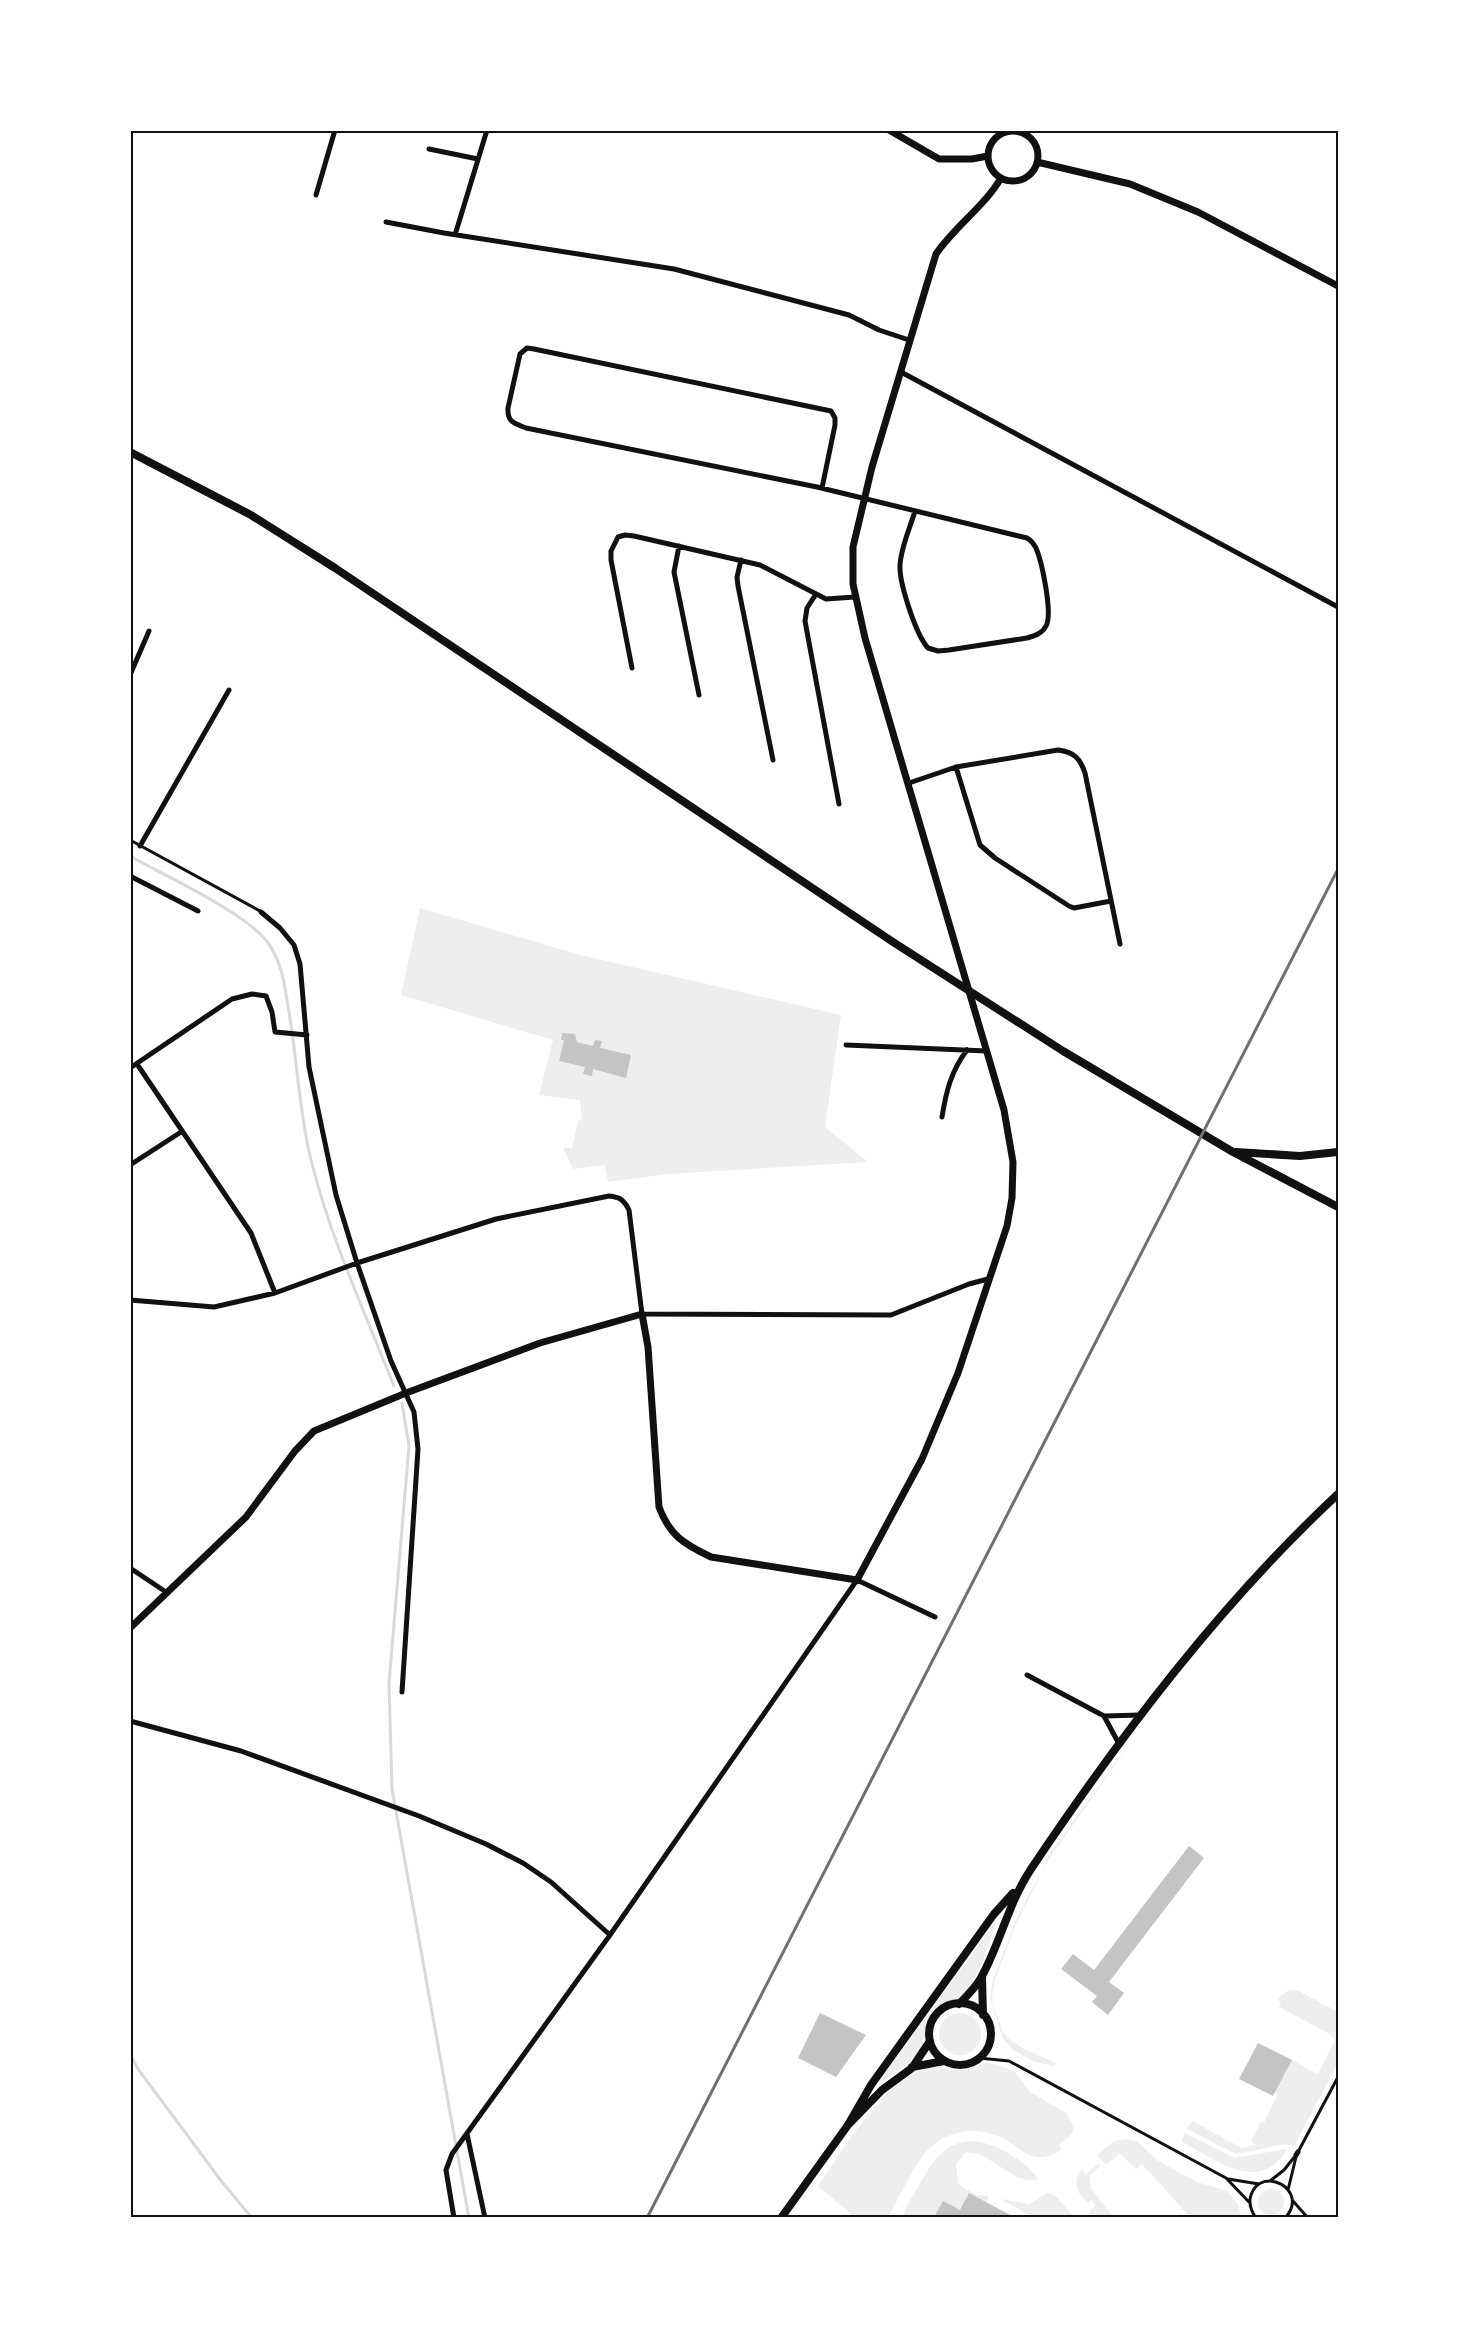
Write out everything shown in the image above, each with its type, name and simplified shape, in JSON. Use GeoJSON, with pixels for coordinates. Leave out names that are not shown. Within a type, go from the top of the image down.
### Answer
{"type":"FeatureCollection","features":[{"type":"Feature","properties":{"kind":"main road"},"geometry":{"type":"LineString","coordinates":[[130,452],[233,505],[326,562],[893,942],[1063,1051],[1233,1152],[1338,1207]]}},
{"type":"Feature","properties":{"kind":"main road"},"geometry":{"type":"LineString","coordinates":[[1233,1152],[1300,1156],[1338,1152]]}},
{"type":"Feature","properties":{"kind":"main road"},"geometry":{"type":"LineString","coordinates":[[781,2217],[848,2125],[871,2085],[994,1914],[1021,1884],[1141,1715],[1231,1604],[1302,1528],[1338,1494]]}},
{"type":"Feature","properties":{"kind":"main road"},"geometry":{"type":"LineString","coordinates":[[959,2004],[982,1977],[1005,1917],[1021,1884]]}},
{"type":"Feature","properties":{"kind":"main road"},"geometry":{"type":"LineString","coordinates":[[982,1977],[983,2015]]}},
{"type":"Feature","properties":{"kind":"main road"},"geometry":{"type":"LineString","coordinates":[[959,2004],[972,2006],[983,2015],[990,2029],[990,2040],[986,2050],[979,2058],[964,2065],[945,2061],[937,2055],[930,2041],[929,2030],[935,2016],[943,2008],[959,2004]]}},
{"type":"Feature","properties":{"kind":"main road"},"geometry":{"type":"LineString","coordinates":[[848,2125],[882,2091],[912,2068],[930,2041]]}},
{"type":"Feature","properties":{"kind":"main road"},"geometry":{"type":"LineString","coordinates":[[912,2068],[945,2061]]}},
{"type":"Feature","properties":{"kind":"street"},"geometry":{"type":"LineString","coordinates":[[316,195],[335,130]]}},
{"type":"Feature","properties":{"kind":"street"},"geometry":{"type":"LineString","coordinates":[[456,235],[487,130]]}},
{"type":"Feature","properties":{"kind":"street"},"geometry":{"type":"LineString","coordinates":[[889,130],[939,159],[972,159],[988,156]]}},
{"type":"Feature","properties":{"kind":"street"},"geometry":{"type":"LineString","coordinates":[[1009,131],[1023,132],[1034,142],[1038,155],[1037,162],[1029,175],[1023,179],[1001,178],[990,166],[989,149],[996,137],[1009,131]]}},
{"type":"Feature","properties":{"kind":"street"},"geometry":{"type":"LineString","coordinates":[[429,149],[478,159]]}},
{"type":"Feature","properties":{"kind":"street"},"geometry":{"type":"LineString","coordinates":[[1037,162],[1130,184],[1198,212],[1338,286]]}},
{"type":"Feature","properties":{"kind":"street"},"geometry":{"type":"LineString","coordinates":[[485,2217],[468,2134],[470,2126],[610,1935],[857,1580],[922,1459],[958,1373],[1010,1212],[1013,1162],[1009,1128],[865,638],[855,597],[852,570],[853,547],[864,498],[936,254],[948,237],[992,194],[1001,178]]}},
{"type":"Feature","properties":{"kind":"street"},"geometry":{"type":"LineString","coordinates":[[386,222],[674,269],[849,315],[879,330],[909,340]]}},
{"type":"Feature","properties":{"kind":"street"},"geometry":{"type":"LineString","coordinates":[[822,488],[835,425],[835,418],[831,411],[534,349],[527,348],[520,354],[508,416],[513,423],[526,428],[822,488],[1020,536],[1033,542],[1039,555],[1050,614],[1046,627],[1037,635],[1027,638],[949,650],[938,651],[928,648],[918,632],[900,573],[902,557],[915,511]]}},
{"type":"Feature","properties":{"kind":"street"},"geometry":{"type":"LineString","coordinates":[[901,372],[1338,607]]}},
{"type":"Feature","properties":{"kind":"street"},"geometry":{"type":"LineString","coordinates":[[632,668],[611,560],[611,551],[618,537],[625,535],[741,560],[768,568],[831,600],[855,597]]}},
{"type":"Feature","properties":{"kind":"street"},"geometry":{"type":"LineString","coordinates":[[678,546],[674,572],[699,695]]}},
{"type":"Feature","properties":{"kind":"street"},"geometry":{"type":"LineString","coordinates":[[741,560],[737,577],[738,586],[773,760]]}},
{"type":"Feature","properties":{"kind":"street"},"geometry":{"type":"LineString","coordinates":[[816,594],[807,608],[805,621],[839,804]]}},
{"type":"Feature","properties":{"kind":"street"},"geometry":{"type":"LineString","coordinates":[[130,675],[149,631]]}},
{"type":"Feature","properties":{"kind":"street"},"geometry":{"type":"LineString","coordinates":[[140,846],[229,690]]}},
{"type":"Feature","properties":{"kind":"street"},"geometry":{"type":"LineString","coordinates":[[909,783],[956,767],[1058,750],[1066,751],[1079,758],[1085,773],[1120,944]]}},
{"type":"Feature","properties":{"kind":"street"},"geometry":{"type":"LineString","coordinates":[[956,767],[977,838],[988,853],[1074,908],[1111,901]]}},
{"type":"Feature","properties":{"kind":"street"},"geometry":{"type":"LineString","coordinates":[[130,876],[198,911]]}},
{"type":"Feature","properties":{"kind":"street"},"geometry":{"type":"LineString","coordinates":[[261,912],[280,928],[294,945],[300,964],[304,1036],[336,1195],[391,1361],[414,1412],[418,1449],[402,1692]]}},
{"type":"Feature","properties":{"kind":"street"},"geometry":{"type":"LineString","coordinates":[[130,1068],[232,999],[252,994],[266,996],[272,1012],[275,1032],[304,1036]]}},
{"type":"Feature","properties":{"kind":"street"},"geometry":{"type":"LineString","coordinates":[[846,1045],[987,1051]]}},
{"type":"Feature","properties":{"kind":"street"},"geometry":{"type":"LineString","coordinates":[[942,1117],[947,1088],[953,1072],[967,1050]]}},
{"type":"Feature","properties":{"kind":"street"},"geometry":{"type":"LineString","coordinates":[[137,1064],[250,1233],[274,1293]]}},
{"type":"Feature","properties":{"kind":"street"},"geometry":{"type":"LineString","coordinates":[[130,1165],[181,1132]]}},
{"type":"Feature","properties":{"kind":"street"},"geometry":{"type":"LineString","coordinates":[[130,1300],[214,1307],[274,1293],[357,1263],[496,1219],[609,1196],[618,1197],[625,1201],[629,1210],[648,1347],[659,1507],[665,1524],[689,1547],[711,1557],[857,1580],[935,1617]]}},
{"type":"Feature","properties":{"kind":"street"},"geometry":{"type":"LineString","coordinates":[[130,1628],[246,1517],[295,1451],[314,1431],[406,1393],[540,1343],[642,1314],[891,1315],[969,1284],[988,1280]]}},
{"type":"Feature","properties":{"kind":"street"},"geometry":{"type":"LineString","coordinates":[[130,1568],[166,1592]]}},
{"type":"Feature","properties":{"kind":"street"},"geometry":{"type":"LineString","coordinates":[[1027,1675],[1104,1716],[1141,1715]]}},
{"type":"Feature","properties":{"kind":"street"},"geometry":{"type":"LineString","coordinates":[[1104,1716],[1119,1744]]}},
{"type":"Feature","properties":{"kind":"street"},"geometry":{"type":"LineString","coordinates":[[130,1720],[241,1751],[386,1804],[486,1844],[523,1863],[551,1882],[610,1935]]}},
{"type":"Feature","properties":{"kind":"street"},"geometry":{"type":"LineString","coordinates":[[454,2217],[446,2170],[452,2154],[468,2134]]}},
{"type":"Feature","properties":{"kind":"lane"},"geometry":{"type":"LineString","coordinates":[[130,840],[261,912]]}},
{"type":"Feature","properties":{"kind":"lane"},"geometry":{"type":"LineString","coordinates":[[979,2058],[1009,2061],[1226,2178],[1250,2202]]}},
{"type":"Feature","properties":{"kind":"lane"},"geometry":{"type":"LineString","coordinates":[[1226,2178],[1259,2184],[1270,2181],[1284,2170],[1297,2153],[1338,2077]]}},
{"type":"Feature","properties":{"kind":"lane"},"geometry":{"type":"LineString","coordinates":[[1297,2153],[1288,2190],[1292,2201],[1308,2217]]}},
{"type":"Feature","properties":{"kind":"lane"},"geometry":{"type":"LineString","coordinates":[[1270,2181],[1277,2182],[1288,2190]]}},
{"type":"Feature","properties":{"kind":"lane"},"geometry":{"type":"LineString","coordinates":[[1251,2217],[1252,2192],[1259,2184]]}},
{"type":"Feature","properties":{"kind":"lane"},"geometry":{"type":"LineString","coordinates":[[1285,2217],[1291,2208],[1292,2201]]}},
{"type":"Feature","properties":{"kind":"lane"},"geometry":{"type":"LineString","coordinates":[[1251,2210],[1256,2217]]}},
{"type":"Feature","properties":{"kind":"shaded area"},"geometry":{"type":"Polygon","coordinates":[[[420,908],[580,955],[841,1015],[825,1127],[868,1162],[668,1174],[608,1182],[605,1165],[573,1169],[563,1148],[572,1148],[578,1121],[582,1120],[580,1100],[539,1095],[553,1040],[401,995],[420,908]]]}},
{"type":"Feature","properties":{"kind":"shaded area"},"geometry":{"type":"Polygon","coordinates":[[[1141,1728],[1049,1859],[1047,1864],[1044,1861],[1141,1728]]]}},
{"type":"Feature","properties":{"kind":"shaded area"},"geometry":{"type":"Polygon","coordinates":[[[1042,1873],[1016,1924],[995,1980],[992,1997],[1003,2032],[1009,2039],[1024,2049],[1056,2063],[1054,2066],[1035,2062],[1013,2050],[1002,2037],[990,1998],[993,1980],[1015,1923],[1042,1873]]]}},
{"type":"Feature","properties":{"kind":"shaded area"},"geometry":{"type":"Polygon","coordinates":[[[996,1921],[983,1961],[967,1989],[957,1998],[934,2011],[928,2021],[924,2041],[917,2054],[900,2070],[881,2082],[880,2080],[996,1921]]]}},
{"type":"Feature","properties":{"kind":"shaded area"},"geometry":{"type":"Polygon","coordinates":[[[1290,1990],[1299,1991],[1338,2012],[1338,2063],[1294,2146],[1285,2144],[1236,2154],[1187,2129],[1192,2121],[1242,2148],[1256,2145],[1251,2141],[1261,2122],[1264,2123],[1278,2094],[1275,2092],[1292,2060],[1318,2074],[1335,2040],[1330,2034],[1279,2007],[1281,2002],[1278,2000],[1281,1995],[1290,1990]]]}},
{"type":"Feature","properties":{"kind":"shaded area"},"geometry":{"type":"Polygon","coordinates":[[[960,2013],[968,2014],[975,2019],[980,2026],[980,2042],[975,2049],[968,2054],[960,2055],[952,2054],[945,2049],[940,2042],[939,2034],[940,2026],[945,2019],[952,2014],[960,2013]]]}},
{"type":"Feature","properties":{"kind":"shaded area"},"geometry":{"type":"Polygon","coordinates":[[[986,2063],[1015,2072],[1030,2092],[1066,2113],[1073,2125],[1073,2133],[1059,2145],[1062,2149],[1048,2156],[1036,2157],[990,2133],[970,2131],[950,2135],[925,2153],[888,2217],[850,2217],[851,2214],[818,2186],[865,2118],[894,2088],[910,2076],[927,2068],[963,2070],[986,2063]]]}},
{"type":"Feature","properties":{"kind":"shaded area"},"geometry":{"type":"Polygon","coordinates":[[[1185,2133],[1234,2158],[1287,2149],[1276,2163],[1264,2170],[1250,2172],[1222,2164],[1181,2141],[1185,2133]]]}},
{"type":"Feature","properties":{"kind":"shaded area"},"geometry":{"type":"Polygon","coordinates":[[[1127,2139],[1138,2142],[1157,2160],[1197,2182],[1227,2191],[1238,2204],[1241,2217],[1190,2217],[1142,2164],[1136,2169],[1119,2154],[1106,2165],[1097,2155],[1114,2141],[1127,2139]]]}},
{"type":"Feature","properties":{"kind":"shaded area"},"geometry":{"type":"Polygon","coordinates":[[[974,2141],[1010,2154],[1026,2165],[1038,2179],[1020,2178],[983,2156],[965,2153],[956,2164],[958,2184],[976,2195],[989,2196],[986,2203],[969,2194],[960,2210],[943,2202],[934,2217],[903,2218],[911,2198],[939,2155],[954,2145],[974,2141]]]}},
{"type":"Feature","properties":{"kind":"shaded area"},"geometry":{"type":"Polygon","coordinates":[[[1098,2164],[1100,2166],[1090,2176],[1091,2188],[1113,2217],[1093,2217],[1089,2213],[1095,2205],[1091,2200],[1088,2203],[1077,2187],[1077,2179],[1082,2169],[1086,2174],[1098,2164]]]}},
{"type":"Feature","properties":{"kind":"shaded area"},"geometry":{"type":"Polygon","coordinates":[[[1271,2189],[1280,2193],[1284,2202],[1280,2211],[1271,2215],[1262,2211],[1258,2202],[1262,2193],[1271,2189]]]}},
{"type":"Feature","properties":{"kind":"shaded area"},"geometry":{"type":"Polygon","coordinates":[[[1048,2193],[1056,2196],[1074,2217],[1033,2217],[1000,2199],[1029,2204],[1048,2193]]]}},
{"type":"Feature","properties":{"kind":"building"},"geometry":{"type":"Polygon","coordinates":[[[562,1033],[575,1034],[577,1042],[593,1046],[595,1040],[602,1041],[600,1048],[631,1055],[626,1078],[593,1069],[592,1076],[583,1074],[585,1067],[559,1061],[564,1040],[561,1040],[562,1033]]]}},
{"type":"Feature","properties":{"kind":"building"},"geometry":{"type":"Polygon","coordinates":[[[1189,1846],[1204,1858],[1109,1982],[1124,1993],[1108,2015],[1092,2002],[1097,1996],[1061,1969],[1073,1954],[1094,1970],[1189,1846]]]}},
{"type":"Feature","properties":{"kind":"building"},"geometry":{"type":"Polygon","coordinates":[[[820,2013],[866,2035],[836,2077],[798,2058],[820,2013]]]}},
{"type":"Feature","properties":{"kind":"building"},"geometry":{"type":"Polygon","coordinates":[[[1258,2043],[1292,2060],[1273,2096],[1239,2079],[1258,2043]]]}},
{"type":"Feature","properties":{"kind":"building"},"geometry":{"type":"Polygon","coordinates":[[[969,2193],[1014,2217],[934,2217],[943,2201],[960,2210],[969,2193]]]}},
{"type":"Feature","properties":{"kind":"waterway"},"geometry":{"type":"LineString","coordinates":[[130,856],[243,920],[268,943],[277,959],[285,985],[310,1156],[327,1215],[394,1386]]}},
{"type":"Feature","properties":{"kind":"waterway"},"geometry":{"type":"LineString","coordinates":[[402,1403],[409,1446],[389,1683],[392,1789],[469,2218]]}},
{"type":"Feature","properties":{"kind":"waterway"},"geometry":{"type":"LineString","coordinates":[[130,2054],[138,2069],[222,2182],[252,2218]]}},
{"type":"Feature","properties":{"kind":"railway"},"geometry":{"type":"LineString","coordinates":[[647,2218],[1338,869]]}}]}
